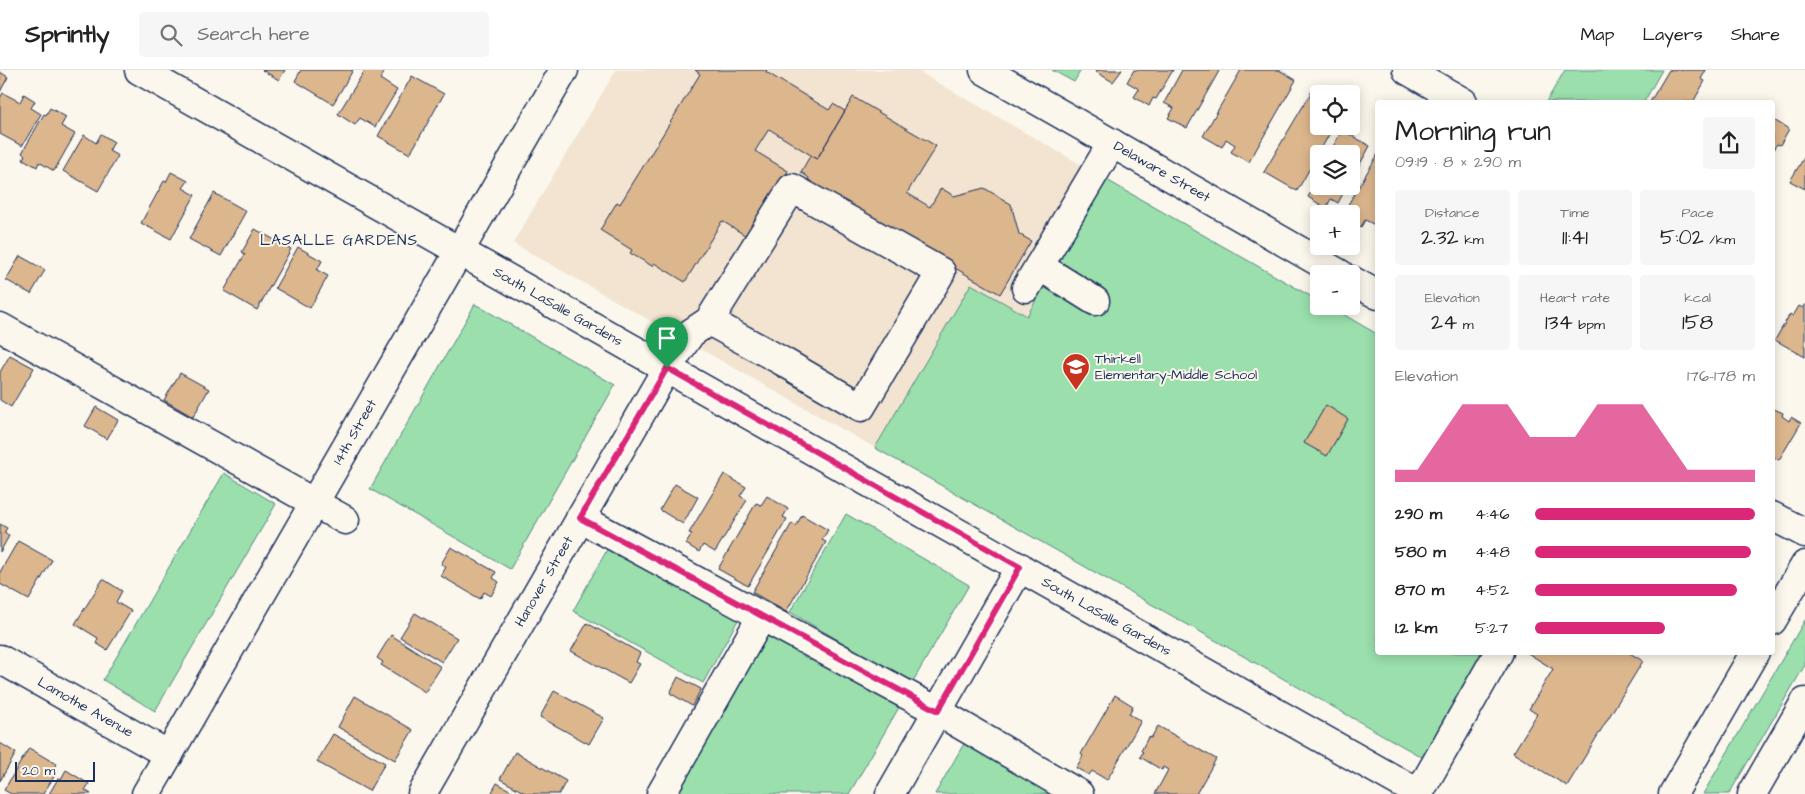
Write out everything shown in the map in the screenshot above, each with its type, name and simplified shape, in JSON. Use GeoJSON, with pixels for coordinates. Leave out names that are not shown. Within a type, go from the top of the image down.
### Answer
{"type":"FeatureCollection","features":[{"type":"Feature","properties":{"kind":"street","name":"South LaSalle Gardens"},"geometry":{"type":"LineString","coordinates":[[140,70],[1420,794]]}},
{"type":"Feature","properties":{"kind":"street","name":"14th Street"},"geometry":{"type":"LineString","coordinates":[[146,794],[564,70]]}},
{"type":"Feature","properties":{"kind":"street","name":"Delaware Street"},"geometry":{"type":"LineString","coordinates":[[984,70],[1324,265]]}},
{"type":"Feature","properties":{"kind":"street"},"geometry":{"type":"LineString","coordinates":[[1408,70],[1460,100]]}},
{"type":"Feature","properties":{"kind":"street"},"geometry":{"type":"LineString","coordinates":[[1094,301],[1033,277],[1112,143]]}},
{"type":"Feature","properties":{"kind":"street"},"geometry":{"type":"LineString","coordinates":[[792,188],[941,272],[860,407],[709,321],[792,188]]}},
{"type":"Feature","properties":{"kind":"street"},"geometry":{"type":"LineString","coordinates":[[1360,285],[1375,293]]}},
{"type":"Feature","properties":{"kind":"street","name":"Hanover Street"},"geometry":{"type":"LineString","coordinates":[[422,794],[667,368],[691,333],[709,321]]}},
{"type":"Feature","properties":{"kind":"street"},"geometry":{"type":"LineString","coordinates":[[0,327],[345,520]]}},
{"type":"Feature","properties":{"kind":"street"},"geometry":{"type":"LineString","coordinates":[[580,518],[938,711],[1079,794]]}},
{"type":"Feature","properties":{"kind":"street"},"geometry":{"type":"LineString","coordinates":[[1775,518],[1805,533]]}},
{"type":"Feature","properties":{"kind":"street"},"geometry":{"type":"LineString","coordinates":[[1775,616],[1805,565]]}},
{"type":"Feature","properties":{"kind":"street"},"geometry":{"type":"LineString","coordinates":[[890,794],[1020,567]]}},
{"type":"Feature","properties":{"kind":"street"},"geometry":{"type":"LineString","coordinates":[[661,794],[762,616]]}},
{"type":"Feature","properties":{"kind":"street"},"geometry":{"type":"LineString","coordinates":[[1420,794],[1497,655]]}},
{"type":"Feature","properties":{"kind":"street"},"geometry":{"type":"LineString","coordinates":[[1673,794],[1752,655]]}},
{"type":"Feature","properties":{"kind":"street","name":"Lamothe Avenue"},"geometry":{"type":"LineString","coordinates":[[0,659],[169,755]]}},
{"type":"Feature","properties":{"kind":"street"},"geometry":{"type":"LineString","coordinates":[[1752,794],[1805,702]]}},
{"type":"Feature","properties":{"kind":"shaded area","name":"Thirkell Elementary-Middle School"},"geometry":{"type":"Polygon","coordinates":[[[616,70],[916,70],[1172,217],[1310,301],[1310,315],[1321,315],[1375,634],[1375,655],[1379,655],[1427,760],[513,243],[616,70]]]}},
{"type":"Feature","properties":{"kind":"green space"},"geometry":{"type":"Polygon","coordinates":[[[1052,70],[1081,70],[1074,82],[1052,70]]]}},
{"type":"Feature","properties":{"kind":"green space"},"geometry":{"type":"Polygon","coordinates":[[[1565,70],[1662,70],[1645,100],[1547,100],[1565,70]]]}},
{"type":"Feature","properties":{"kind":"green space"},"geometry":{"type":"Polygon","coordinates":[[[1105,179],[1310,296],[1310,315],[1344,315],[1375,333],[1375,655],[1486,655],[1427,760],[875,448],[971,284],[1027,316],[1105,179]]]}},
{"type":"Feature","properties":{"kind":"green space"},"geometry":{"type":"Polygon","coordinates":[[[475,304],[615,385],[510,569],[370,489],[475,304]]]}},
{"type":"Feature","properties":{"kind":"green space"},"geometry":{"type":"Polygon","coordinates":[[[224,473],[276,504],[155,711],[103,680],[224,473]]]}},
{"type":"Feature","properties":{"kind":"green space"},"geometry":{"type":"Polygon","coordinates":[[[846,514],[969,585],[912,683],[790,612],[846,514]]]}},
{"type":"Feature","properties":{"kind":"green space"},"geometry":{"type":"Polygon","coordinates":[[[608,548],[738,620],[703,683],[573,611],[608,548]]]}},
{"type":"Feature","properties":{"kind":"green space"},"geometry":{"type":"Polygon","coordinates":[[[1805,620],[1805,665],[1729,794],[1703,794],[1805,620]]]}},
{"type":"Feature","properties":{"kind":"green space"},"geometry":{"type":"Polygon","coordinates":[[[766,626],[901,704],[849,794],[669,794],[766,626]]]}},
{"type":"Feature","properties":{"kind":"green space"},"geometry":{"type":"Polygon","coordinates":[[[966,740],[1059,794],[935,794],[966,740]]]}},
{"type":"Feature","properties":{"kind":"building"},"geometry":{"type":"Polygon","coordinates":[[[262,70],[285,70],[279,80],[262,70]]]}},
{"type":"Feature","properties":{"kind":"building"},"geometry":{"type":"Polygon","coordinates":[[[301,70],[353,70],[333,104],[295,81],[301,70]]]}},
{"type":"Feature","properties":{"kind":"building"},"geometry":{"type":"Polygon","coordinates":[[[365,70],[379,70],[384,73],[380,79],[397,90],[375,127],[360,118],[355,125],[338,114],[365,70]]]}},
{"type":"Feature","properties":{"kind":"building"},"geometry":{"type":"Polygon","coordinates":[[[695,70],[767,70],[766,72],[829,110],[833,104],[845,111],[817,159],[769,129],[755,151],[788,171],[748,237],[722,221],[685,282],[654,263],[652,266],[630,253],[632,250],[600,230],[617,202],[620,204],[700,74],[695,70]]]}},
{"type":"Feature","properties":{"kind":"building"},"geometry":{"type":"Polygon","coordinates":[[[1097,70],[1122,70],[1113,82],[1096,72],[1097,70]]]}},
{"type":"Feature","properties":{"kind":"building"},"geometry":{"type":"Polygon","coordinates":[[[1134,70],[1173,70],[1156,99],[1153,98],[1149,106],[1134,97],[1139,89],[1127,82],[1134,70]]]}},
{"type":"Feature","properties":{"kind":"building"},"geometry":{"type":"Polygon","coordinates":[[[1182,70],[1219,71],[1187,128],[1168,118],[1174,108],[1164,103],[1182,70]]]}},
{"type":"Feature","properties":{"kind":"building"},"geometry":{"type":"Polygon","coordinates":[[[1241,70],[1279,70],[1296,80],[1249,162],[1231,152],[1235,145],[1226,139],[1222,147],[1203,136],[1241,70]]]}},
{"type":"Feature","properties":{"kind":"building"},"geometry":{"type":"Polygon","coordinates":[[[1669,70],[1706,70],[1701,79],[1705,81],[1694,100],[1651,100],[1669,70]]]}},
{"type":"Feature","properties":{"kind":"building"},"geometry":{"type":"Polygon","coordinates":[[[0,72],[8,77],[0,92],[0,72]]]}},
{"type":"Feature","properties":{"kind":"building"},"geometry":{"type":"Polygon","coordinates":[[[412,76],[444,94],[410,154],[378,136],[412,76]]]}},
{"type":"Feature","properties":{"kind":"building"},"geometry":{"type":"Polygon","coordinates":[[[3,93],[20,102],[24,94],[35,101],[31,108],[41,114],[22,146],[0,134],[0,98],[3,93]]]}},
{"type":"Feature","properties":{"kind":"building"},"geometry":{"type":"Polygon","coordinates":[[[1310,94],[1310,135],[1329,135],[1323,145],[1310,145],[1310,168],[1297,191],[1264,172],[1310,94]]]}},
{"type":"Feature","properties":{"kind":"building"},"geometry":{"type":"Polygon","coordinates":[[[853,97],[936,146],[907,193],[930,207],[941,188],[954,196],[984,188],[1011,204],[1019,234],[1031,241],[1000,294],[808,183],[809,178],[801,172],[810,156],[817,159],[853,97]]]}},
{"type":"Feature","properties":{"kind":"building"},"geometry":{"type":"Polygon","coordinates":[[[50,108],[66,117],[61,126],[75,134],[54,171],[39,162],[37,167],[23,159],[25,155],[22,153],[44,114],[46,115],[50,108]]]}},
{"type":"Feature","properties":{"kind":"building"},"geometry":{"type":"Polygon","coordinates":[[[1775,121],[1789,129],[1780,145],[1777,144],[1775,147],[1775,121]]]}},
{"type":"Feature","properties":{"kind":"building"},"geometry":{"type":"Polygon","coordinates":[[[101,134],[114,142],[109,151],[118,156],[98,191],[63,171],[84,135],[96,143],[101,134]]]}},
{"type":"Feature","properties":{"kind":"building"},"geometry":{"type":"Polygon","coordinates":[[[1339,135],[1351,135],[1370,146],[1360,164],[1360,145],[1334,145],[1339,135]]]}},
{"type":"Feature","properties":{"kind":"building"},"geometry":{"type":"Polygon","coordinates":[[[1805,156],[1805,189],[1790,181],[1805,156]]]}},
{"type":"Feature","properties":{"kind":"building"},"geometry":{"type":"Polygon","coordinates":[[[1375,159],[1375,225],[1365,220],[1361,227],[1360,205],[1348,205],[1354,195],[1360,195],[1360,184],[1375,159]]]}},
{"type":"Feature","properties":{"kind":"building"},"geometry":{"type":"Polygon","coordinates":[[[171,172],[188,181],[183,188],[195,195],[171,239],[141,223],[171,172]]]}},
{"type":"Feature","properties":{"kind":"building"},"geometry":{"type":"Polygon","coordinates":[[[214,193],[246,211],[221,256],[189,239],[214,193]]]}},
{"type":"Feature","properties":{"kind":"building"},"geometry":{"type":"Polygon","coordinates":[[[1310,193],[1310,195],[1342,195],[1338,203],[1331,199],[1328,205],[1321,205],[1308,197],[1310,193]]]}},
{"type":"Feature","properties":{"kind":"building"},"geometry":{"type":"Polygon","coordinates":[[[255,229],[291,249],[257,310],[224,291],[245,254],[242,252],[255,229]]]}},
{"type":"Feature","properties":{"kind":"building"},"geometry":{"type":"Polygon","coordinates":[[[298,247],[322,261],[317,270],[328,276],[310,308],[275,288],[298,247]]]}},
{"type":"Feature","properties":{"kind":"building"},"geometry":{"type":"Polygon","coordinates":[[[20,256],[45,270],[31,294],[6,280],[20,256]]]}},
{"type":"Feature","properties":{"kind":"building"},"geometry":{"type":"Polygon","coordinates":[[[1805,304],[1805,357],[1775,340],[1790,314],[1793,316],[1799,306],[1803,308],[1805,304]]]}},
{"type":"Feature","properties":{"kind":"building"},"geometry":{"type":"Polygon","coordinates":[[[10,355],[34,368],[11,407],[0,400],[0,372],[10,355]]]}},
{"type":"Feature","properties":{"kind":"building"},"geometry":{"type":"Polygon","coordinates":[[[180,373],[209,389],[193,417],[164,400],[180,373]]]}},
{"type":"Feature","properties":{"kind":"building"},"geometry":{"type":"Polygon","coordinates":[[[1326,405],[1348,419],[1327,456],[1304,443],[1326,405]]]}},
{"type":"Feature","properties":{"kind":"building"},"geometry":{"type":"Polygon","coordinates":[[[96,407],[118,420],[107,439],[85,426],[96,407]]]}},
{"type":"Feature","properties":{"kind":"building"},"geometry":{"type":"Polygon","coordinates":[[[1775,409],[1783,413],[1782,416],[1789,421],[1791,417],[1801,423],[1779,460],[1775,458],[1775,409]]]}},
{"type":"Feature","properties":{"kind":"building"},"geometry":{"type":"Polygon","coordinates":[[[724,474],[746,487],[740,496],[747,500],[715,552],[703,545],[699,552],[686,544],[692,534],[689,533],[724,474]]]}},
{"type":"Feature","properties":{"kind":"building"},"geometry":{"type":"Polygon","coordinates":[[[675,484],[698,497],[683,524],[660,510],[675,484]]]}},
{"type":"Feature","properties":{"kind":"building"},"geometry":{"type":"Polygon","coordinates":[[[767,496],[788,509],[783,517],[787,519],[748,586],[718,569],[756,503],[761,505],[767,496]]]}},
{"type":"Feature","properties":{"kind":"building"},"geometry":{"type":"Polygon","coordinates":[[[802,515],[828,530],[822,540],[826,542],[786,612],[752,592],[792,523],[796,526],[802,515]]]}},
{"type":"Feature","properties":{"kind":"building"},"geometry":{"type":"Polygon","coordinates":[[[0,524],[7,528],[4,533],[9,536],[0,552],[0,524]]]}},
{"type":"Feature","properties":{"kind":"building"},"geometry":{"type":"Polygon","coordinates":[[[18,541],[52,560],[29,600],[0,584],[0,572],[18,541]]]}},
{"type":"Feature","properties":{"kind":"building"},"geometry":{"type":"Polygon","coordinates":[[[451,547],[496,572],[493,578],[499,582],[491,596],[484,592],[480,599],[441,576],[446,567],[441,564],[451,547]]]}},
{"type":"Feature","properties":{"kind":"building"},"geometry":{"type":"Polygon","coordinates":[[[103,579],[122,591],[116,602],[131,611],[107,650],[96,643],[98,638],[75,624],[103,579]]]}},
{"type":"Feature","properties":{"kind":"building"},"geometry":{"type":"Polygon","coordinates":[[[415,613],[457,638],[442,662],[400,637],[415,613]]]}},
{"type":"Feature","properties":{"kind":"building"},"geometry":{"type":"Polygon","coordinates":[[[587,623],[640,653],[636,662],[640,664],[629,683],[571,651],[587,623]]]}},
{"type":"Feature","properties":{"kind":"building"},"geometry":{"type":"Polygon","coordinates":[[[391,635],[441,667],[425,692],[381,665],[383,662],[377,658],[391,635]]]}},
{"type":"Feature","properties":{"kind":"building"},"geometry":{"type":"Polygon","coordinates":[[[1531,655],[1633,655],[1643,661],[1567,786],[1513,753],[1537,714],[1529,709],[1553,669],[1531,655]]]}},
{"type":"Feature","properties":{"kind":"building"},"geometry":{"type":"Polygon","coordinates":[[[678,677],[701,689],[692,706],[670,693],[678,677]]]}},
{"type":"Feature","properties":{"kind":"building"},"geometry":{"type":"Polygon","coordinates":[[[554,691],[604,718],[589,744],[540,717],[554,691]]]}},
{"type":"Feature","properties":{"kind":"building"},"geometry":{"type":"Polygon","coordinates":[[[1115,695],[1133,706],[1129,714],[1141,721],[1107,780],[1092,771],[1089,775],[1076,768],[1083,756],[1081,754],[1115,695]]]}},
{"type":"Feature","properties":{"kind":"building"},"geometry":{"type":"Polygon","coordinates":[[[355,696],[413,730],[395,760],[338,727],[355,696]]]}},
{"type":"Feature","properties":{"kind":"building"},"geometry":{"type":"Polygon","coordinates":[[[1158,726],[1216,759],[1196,794],[1155,794],[1168,770],[1163,767],[1162,770],[1140,757],[1148,737],[1151,738],[1158,726]]]}},
{"type":"Feature","properties":{"kind":"building"},"geometry":{"type":"Polygon","coordinates":[[[333,734],[385,763],[369,791],[317,762],[333,734]]]}},
{"type":"Feature","properties":{"kind":"building"},"geometry":{"type":"Polygon","coordinates":[[[0,743],[16,753],[0,781],[0,743]]]}},
{"type":"Feature","properties":{"kind":"building"},"geometry":{"type":"Polygon","coordinates":[[[29,748],[56,764],[53,770],[57,772],[43,794],[11,794],[4,790],[29,748]]]}},
{"type":"Feature","properties":{"kind":"building"},"geometry":{"type":"Polygon","coordinates":[[[515,752],[566,781],[559,794],[527,794],[500,779],[515,752]]]}},
{"type":"Feature","properties":{"kind":"building"},"geometry":{"type":"Polygon","coordinates":[[[66,770],[89,784],[85,790],[91,794],[49,794],[59,777],[61,779],[66,770]]]}},
{"type":"Feature","properties":{"kind":"building"},"geometry":{"type":"Polygon","coordinates":[[[497,783],[517,794],[491,794],[497,783]]]}},
{"type":"Feature","properties":{"kind":"place","name":"Thirkell Elementary-Middle School"},"geometry":{"type":"Point","coordinates":[1076,391]}},
{"type":"Feature","properties":{"kind":"district","name":"LASALLE GARDENS"},"geometry":{"type":"Point","coordinates":[339,240]}},
{"type":"Feature","properties":{"kind":"route"},"geometry":{"type":"LineString","coordinates":[[667,368],[1020,567],[938,711],[580,518],[667,368]]}}]}
